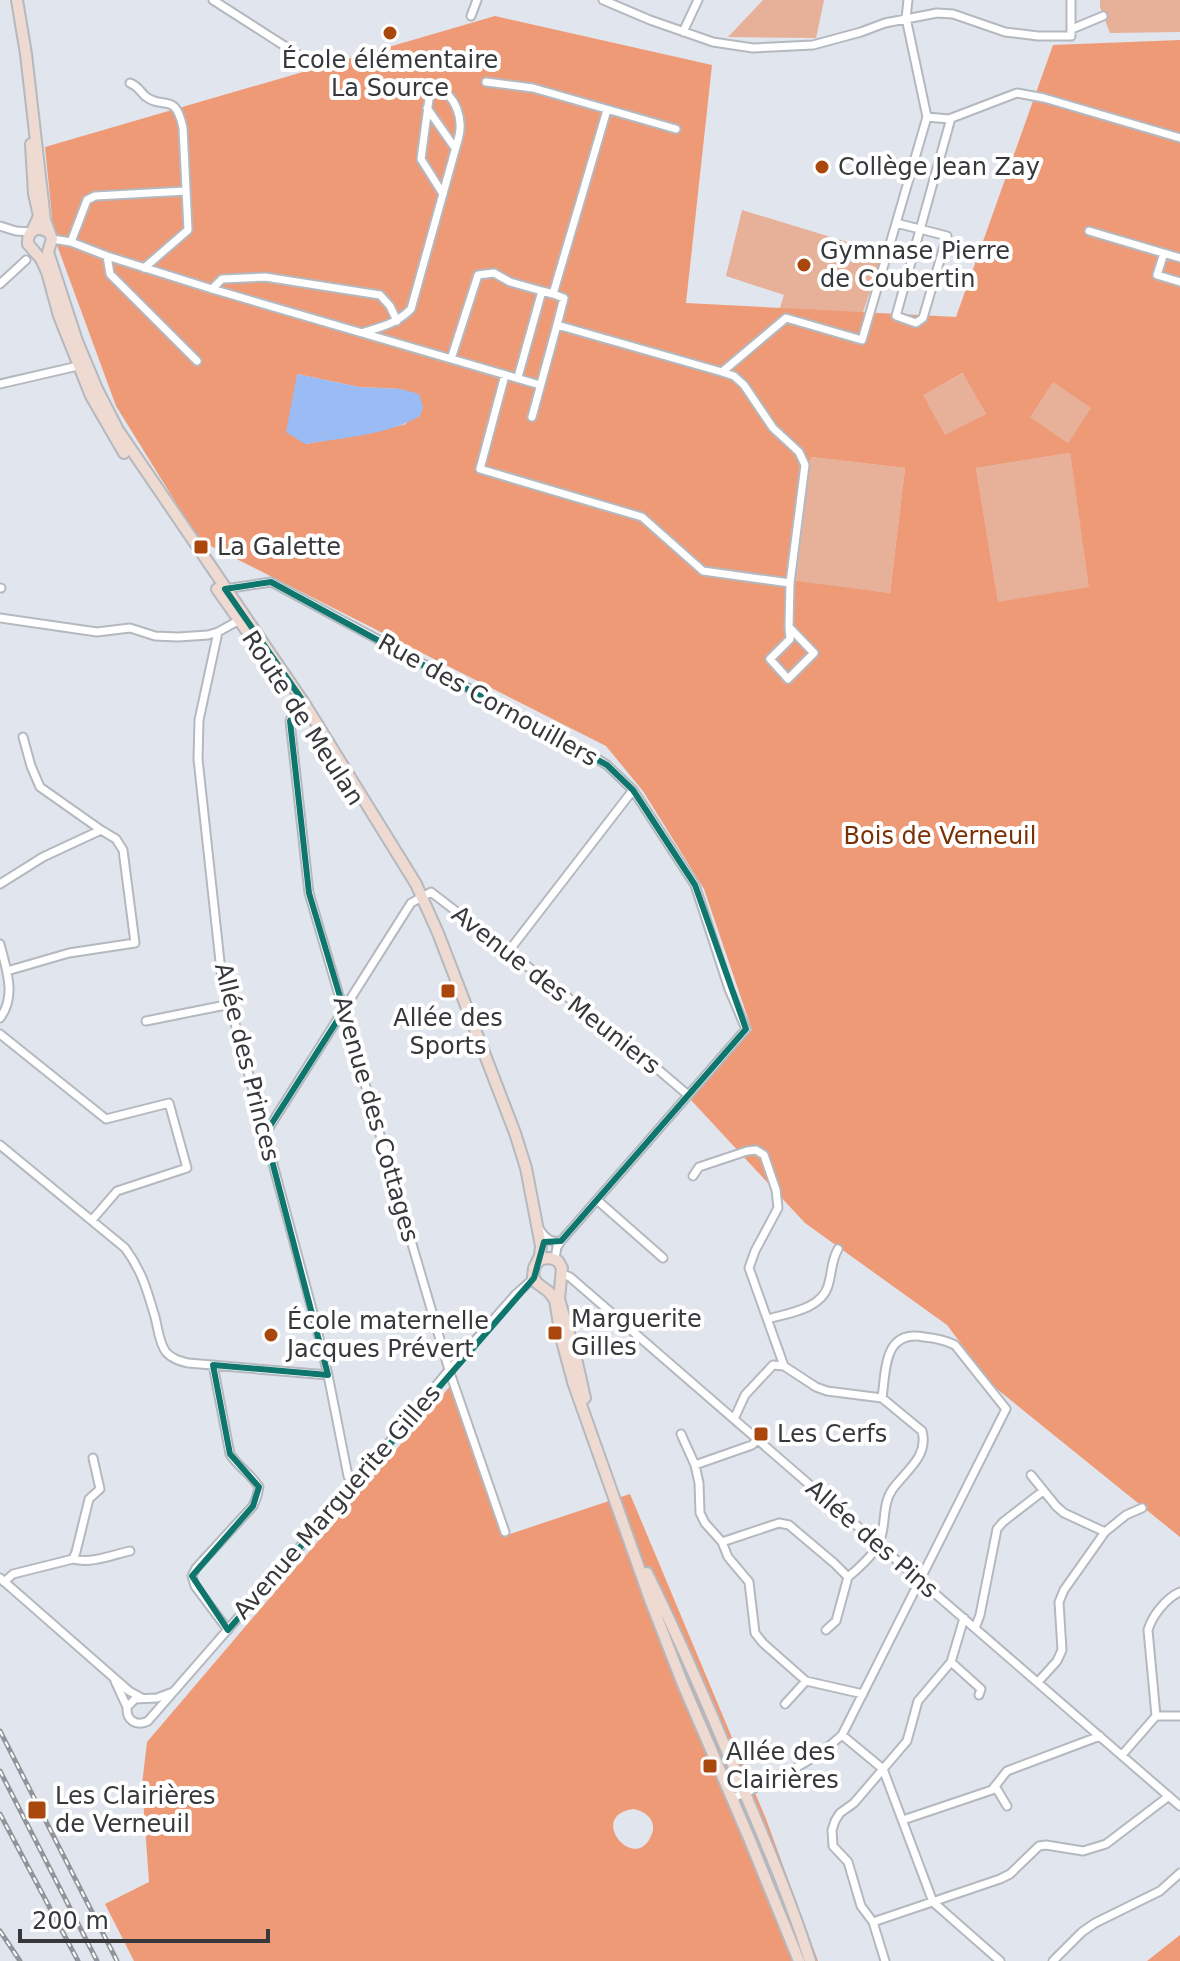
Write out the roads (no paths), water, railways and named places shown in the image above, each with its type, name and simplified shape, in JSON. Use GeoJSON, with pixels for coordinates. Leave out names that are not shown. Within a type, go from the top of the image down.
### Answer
{"type":"FeatureCollection","features":[{"type":"Feature","properties":{"kind":"main road"},"geometry":{"type":"LineString","coordinates":[[17,0],[30,98],[33,187],[39,216],[31,231],[27,240],[30,253],[42,252],[50,240],[41,228],[31,231]]}},
{"type":"Feature","properties":{"kind":"main road","name":"Route de Meulan"},"geometry":{"type":"LineString","coordinates":[[30,98],[50,240],[48,252],[84,360],[108,412],[132,453],[225,589],[242,619]]}},
{"type":"Feature","properties":{"kind":"main road","name":"Route de Meulan"},"geometry":{"type":"LineString","coordinates":[[30,253],[41,259],[47,272],[78,366],[113,436],[302,704],[420,898],[509,1134],[532,1206],[541,1243],[534,1272]]}},
{"type":"Feature","properties":{"kind":"main road","name":"Route de Meulan"},"geometry":{"type":"LineString","coordinates":[[541,1243],[553,1259]]}},
{"type":"Feature","properties":{"kind":"main road"},"geometry":{"type":"LineString","coordinates":[[595,1443],[559,1299],[561,1264],[553,1259],[541,1259],[534,1272],[555,1300],[564,1350],[595,1443],[674,1661],[799,1961]]}},
{"type":"Feature","properties":{"kind":"main road"},"geometry":{"type":"LineString","coordinates":[[543,1287],[553,1287],[562,1277]]}},
{"type":"Feature","properties":{"kind":"main road"},"geometry":{"type":"LineString","coordinates":[[628,1535],[685,1651],[796,1917],[810,1961]]}},
{"type":"Feature","properties":{"kind":"street"},"geometry":{"type":"LineString","coordinates":[[213,0],[308,61]]}},
{"type":"Feature","properties":{"kind":"street"},"geometry":{"type":"LineString","coordinates":[[471,16],[477,0]]}},
{"type":"Feature","properties":{"kind":"street"},"geometry":{"type":"LineString","coordinates":[[683,32],[698,0]]}},
{"type":"Feature","properties":{"kind":"street"},"geometry":{"type":"LineString","coordinates":[[722,372],[786,318],[862,340],[927,117],[906,18],[908,0]]}},
{"type":"Feature","properties":{"kind":"street"},"geometry":{"type":"LineString","coordinates":[[1071,0],[1072,32]]}},
{"type":"Feature","properties":{"kind":"street"},"geometry":{"type":"LineString","coordinates":[[605,1],[713,42],[753,48],[813,45],[906,18],[937,13],[953,14],[1005,32],[1038,36],[1072,32],[1103,16]]}},
{"type":"Feature","properties":{"kind":"street"},"geometry":{"type":"LineString","coordinates":[[486,82],[533,88],[676,129]]}},
{"type":"Feature","properties":{"kind":"street"},"geometry":{"type":"LineString","coordinates":[[130,83],[135,84],[147,98],[172,104],[180,115],[183,128],[188,230],[144,268]]}},
{"type":"Feature","properties":{"kind":"street"},"geometry":{"type":"LineString","coordinates":[[361,333],[385,327],[411,309],[443,194],[461,127],[453,100],[445,91],[438,89],[432,92],[427,108],[421,159],[443,194]]}},
{"type":"Feature","properties":{"kind":"street"},"geometry":{"type":"LineString","coordinates":[[927,117],[951,118],[1017,93],[1180,138]]}},
{"type":"Feature","properties":{"kind":"street"},"geometry":{"type":"LineString","coordinates":[[427,108],[455,148]]}},
{"type":"Feature","properties":{"kind":"street"},"geometry":{"type":"LineString","coordinates":[[553,294],[607,110]]}},
{"type":"Feature","properties":{"kind":"street"},"geometry":{"type":"LineString","coordinates":[[896,223],[921,229],[947,236],[923,318],[916,323],[896,316],[921,229],[951,118]]}},
{"type":"Feature","properties":{"kind":"street"},"geometry":{"type":"LineString","coordinates":[[71,242],[87,200],[95,196],[186,191]]}},
{"type":"Feature","properties":{"kind":"street"},"geometry":{"type":"LineString","coordinates":[[4,228],[31,231]]}},
{"type":"Feature","properties":{"kind":"street"},"geometry":{"type":"LineString","coordinates":[[0,284],[30,253],[4,228]]}},
{"type":"Feature","properties":{"kind":"street"},"geometry":{"type":"LineString","coordinates":[[1089,231],[1180,258]]}},
{"type":"Feature","properties":{"kind":"street"},"geometry":{"type":"LineString","coordinates":[[50,240],[71,242],[212,289],[540,385]]}},
{"type":"Feature","properties":{"kind":"street"},"geometry":{"type":"LineString","coordinates":[[1164,253],[1157,275],[1180,282]]}},
{"type":"Feature","properties":{"kind":"street"},"geometry":{"type":"LineString","coordinates":[[107,256],[110,274],[197,361]]}},
{"type":"Feature","properties":{"kind":"street"},"geometry":{"type":"LineString","coordinates":[[451,359],[478,275],[494,273],[510,282],[564,298],[532,417]]}},
{"type":"Feature","properties":{"kind":"street"},"geometry":{"type":"LineString","coordinates":[[212,289],[222,279],[265,277],[380,295],[397,321]]}},
{"type":"Feature","properties":{"kind":"street"},"geometry":{"type":"LineString","coordinates":[[518,377],[542,291]]}},
{"type":"Feature","properties":{"kind":"street"},"geometry":{"type":"LineString","coordinates":[[557,325],[734,376],[744,385],[773,428],[799,452],[805,465],[790,583],[789,627],[790,639],[770,659],[788,679],[814,653],[789,627]]}},
{"type":"Feature","properties":{"kind":"street"},"geometry":{"type":"LineString","coordinates":[[0,384],[78,366]]}},
{"type":"Feature","properties":{"kind":"street"},"geometry":{"type":"LineString","coordinates":[[505,375],[480,469],[642,517],[703,571],[790,583]]}},
{"type":"Feature","properties":{"kind":"street","name":"Rue des Cornouillers"},"geometry":{"type":"LineString","coordinates":[[225,589],[271,582],[578,747],[607,765],[633,790],[695,885],[729,989],[746,1029],[688,1095]]}},
{"type":"Feature","properties":{"kind":"street"},"geometry":{"type":"LineString","coordinates":[[0,618],[97,632],[130,628],[155,636],[208,635],[242,619]]}},
{"type":"Feature","properties":{"kind":"street","name":"Allée des Princes"},"geometry":{"type":"LineString","coordinates":[[218,632],[199,720],[198,759],[221,971],[328,1375],[348,1476],[353,1486]]}},
{"type":"Feature","properties":{"kind":"street","name":"Avenue des Cottages"},"geometry":{"type":"LineString","coordinates":[[302,704],[290,721],[309,893],[449,1370],[505,1532]]}},
{"type":"Feature","properties":{"kind":"street"},"geometry":{"type":"LineString","coordinates":[[7,971],[69,953],[135,943],[123,850],[116,839],[40,787],[23,737]]}},
{"type":"Feature","properties":{"kind":"street"},"geometry":{"type":"LineString","coordinates":[[508,952],[633,790]]}},
{"type":"Feature","properties":{"kind":"street"},"geometry":{"type":"LineString","coordinates":[[0,884],[43,857],[101,830]]}},
{"type":"Feature","properties":{"kind":"street","name":"Avenue des Meuniers"},"geometry":{"type":"LineString","coordinates":[[420,898],[431,892],[627,1043],[688,1095]]}},
{"type":"Feature","properties":{"kind":"street"},"geometry":{"type":"LineString","coordinates":[[265,1134],[411,903],[420,898]]}},
{"type":"Feature","properties":{"kind":"street"},"geometry":{"type":"LineString","coordinates":[[0,944],[10,986],[6,1010],[0,1018]]}},
{"type":"Feature","properties":{"kind":"street"},"geometry":{"type":"LineString","coordinates":[[146,1021],[231,1004]]}},
{"type":"Feature","properties":{"kind":"street"},"geometry":{"type":"LineString","coordinates":[[0,1034],[106,1119],[169,1103],[187,1168],[117,1191],[92,1220]]}},
{"type":"Feature","properties":{"kind":"street"},"geometry":{"type":"LineString","coordinates":[[553,1259],[561,1241],[688,1095]]}},
{"type":"Feature","properties":{"kind":"street"},"geometry":{"type":"LineString","coordinates":[[0,1145],[125,1248],[145,1283],[167,1353],[176,1360],[328,1375]]}},
{"type":"Feature","properties":{"kind":"street"},"geometry":{"type":"LineString","coordinates":[[693,1176],[699,1167],[747,1151],[756,1150],[764,1155],[776,1190],[778,1208],[749,1268],[784,1366]]}},
{"type":"Feature","properties":{"kind":"street"},"geometry":{"type":"LineString","coordinates":[[597,1200],[663,1258]]}},
{"type":"Feature","properties":{"kind":"street"},"geometry":{"type":"LineString","coordinates":[[539,1229],[548,1240],[561,1241]]}},
{"type":"Feature","properties":{"kind":"street"},"geometry":{"type":"LineString","coordinates":[[768,1319],[811,1306],[822,1299],[838,1249]]}},
{"type":"Feature","properties":{"kind":"street","name":"Avenue Marguerite Gilles"},"geometry":{"type":"LineString","coordinates":[[151,1717],[353,1486],[534,1272]]}},
{"type":"Feature","properties":{"kind":"street","name":"Allée des Pins"},"geometry":{"type":"LineString","coordinates":[[562,1277],[570,1277],[1180,1806]]}},
{"type":"Feature","properties":{"kind":"street"},"geometry":{"type":"LineString","coordinates":[[730,1794],[811,1760],[842,1735],[1006,1409],[955,1345],[946,1340],[909,1334],[896,1341],[891,1349],[882,1398]]}},
{"type":"Feature","properties":{"kind":"street"},"geometry":{"type":"LineString","coordinates":[[213,1365],[230,1454],[259,1487],[253,1506],[192,1576],[195,1586],[228,1630]]}},
{"type":"Feature","properties":{"kind":"street"},"geometry":{"type":"LineString","coordinates":[[734,1419],[745,1395],[773,1365],[784,1366],[827,1391],[882,1398],[922,1431],[924,1440],[919,1458],[890,1492],[879,1544],[848,1577],[836,1621],[826,1630]]}},
{"type":"Feature","properties":{"kind":"street"},"geometry":{"type":"LineString","coordinates":[[681,1434],[695,1465],[700,1513],[722,1542],[728,1557],[749,1582],[755,1633],[806,1681],[863,1694]]}},
{"type":"Feature","properties":{"kind":"street"},"geometry":{"type":"LineString","coordinates":[[695,1465],[752,1445],[757,1440]]}},
{"type":"Feature","properties":{"kind":"street"},"geometry":{"type":"LineString","coordinates":[[73,1559],[89,1499],[100,1489],[93,1458]]}},
{"type":"Feature","properties":{"kind":"street"},"geometry":{"type":"LineString","coordinates":[[1031,1475],[1064,1513],[1105,1532]]}},
{"type":"Feature","properties":{"kind":"street"},"geometry":{"type":"LineString","coordinates":[[975,1628],[997,1529],[1043,1491]]}},
{"type":"Feature","properties":{"kind":"street"},"geometry":{"type":"LineString","coordinates":[[1038,1682],[1057,1661],[1062,1650],[1059,1602],[1064,1590],[1105,1532],[1126,1515],[1142,1508]]}},
{"type":"Feature","properties":{"kind":"street"},"geometry":{"type":"LineString","coordinates":[[722,1542],[779,1523],[789,1525],[848,1577]]}},
{"type":"Feature","properties":{"kind":"street"},"geometry":{"type":"LineString","coordinates":[[108,1673],[115,1681],[128,1716],[134,1723],[143,1724],[151,1717],[152,1706],[129,1691],[2,1580],[13,1574],[73,1559],[90,1561],[130,1551]]}},
{"type":"Feature","properties":{"kind":"street"},"geometry":{"type":"LineString","coordinates":[[1122,1755],[1156,1716],[1148,1630],[1151,1619],[1174,1594],[1180,1592]]}},
{"type":"Feature","properties":{"kind":"street"},"geometry":{"type":"LineString","coordinates":[[885,1961],[873,1922],[861,1906],[848,1862],[833,1846],[835,1821],[907,1741],[918,1701],[951,1662],[964,1618]]}},
{"type":"Feature","properties":{"kind":"street"},"geometry":{"type":"LineString","coordinates":[[951,1662],[981,1689],[979,1695]]}},
{"type":"Feature","properties":{"kind":"street"},"geometry":{"type":"LineString","coordinates":[[785,1704],[806,1681]]}},
{"type":"Feature","properties":{"kind":"street"},"geometry":{"type":"LineString","coordinates":[[127,1707],[132,1701],[173,1692]]}},
{"type":"Feature","properties":{"kind":"street"},"geometry":{"type":"LineString","coordinates":[[1156,1716],[1180,1716]]}},
{"type":"Feature","properties":{"kind":"street"},"geometry":{"type":"LineString","coordinates":[[842,1735],[883,1769],[933,1902],[1000,1961]]}},
{"type":"Feature","properties":{"kind":"street"},"geometry":{"type":"LineString","coordinates":[[903,1820],[992,1790],[1007,1771],[1100,1736]]}},
{"type":"Feature","properties":{"kind":"street"},"geometry":{"type":"LineString","coordinates":[[995,1786],[1007,1806]]}},
{"type":"Feature","properties":{"kind":"street"},"geometry":{"type":"LineString","coordinates":[[873,1922],[1000,1879],[1010,1874],[1039,1846],[1083,1851],[1106,1844],[1169,1796]]}},
{"type":"Feature","properties":{"kind":"street"},"geometry":{"type":"LineString","coordinates":[[1053,1961],[1082,1932],[1160,1891],[1180,1873]]}},
{"type":"Feature","properties":{"kind":"water"},"geometry":{"type":"Polygon","coordinates":[[[297,374],[359,387],[401,389],[419,394],[423,407],[420,416],[393,428],[305,444],[286,432],[297,374]]]}},
{"type":"Feature","properties":{"kind":"railway"},"geometry":{"type":"LineString","coordinates":[[0,1731],[117,1961]]}},
{"type":"Feature","properties":{"kind":"railway"},"geometry":{"type":"LineString","coordinates":[[0,1771],[97,1961]]}},
{"type":"Feature","properties":{"kind":"railway"},"geometry":{"type":"LineString","coordinates":[[0,1814],[78,1961]]}},
{"type":"Feature","properties":{"kind":"railway"},"geometry":{"type":"LineString","coordinates":[[0,1931],[20,1961]]}},
{"type":"Feature","properties":{"kind":"place","name":"École élémentaire La Source"},"geometry":{"type":"Point","coordinates":[390,33]}},
{"type":"Feature","properties":{"kind":"place","name":"Collège Jean Zay"},"geometry":{"type":"Point","coordinates":[822,167]}},
{"type":"Feature","properties":{"kind":"place","name":"Gymnase Pierre de Coubertin"},"geometry":{"type":"Point","coordinates":[804,265]}},
{"type":"Feature","properties":{"kind":"place","name":"La Galette"},"geometry":{"type":"Point","coordinates":[201,547]}},
{"type":"Feature","properties":{"kind":"place","name":"Allée des Sports"},"geometry":{"type":"Point","coordinates":[448,991]}},
{"type":"Feature","properties":{"kind":"place","name":"Marguerite Gilles"},"geometry":{"type":"Point","coordinates":[555,1333]}},
{"type":"Feature","properties":{"kind":"place","name":"École maternelle Jacques Prévert"},"geometry":{"type":"Point","coordinates":[271,1335]}},
{"type":"Feature","properties":{"kind":"place","name":"Les Cerfs"},"geometry":{"type":"Point","coordinates":[761,1434]}},
{"type":"Feature","properties":{"kind":"place","name":"Allée des Clairières"},"geometry":{"type":"Point","coordinates":[710,1766]}},
{"type":"Feature","properties":{"kind":"place","name":"Les Clairières de Verneuil"},"geometry":{"type":"Point","coordinates":[37,1810]}},
{"type":"Feature","properties":{"kind":"park label","name":"Bois de Verneuil"},"geometry":{"type":"Point","coordinates":[940,836]}}]}
